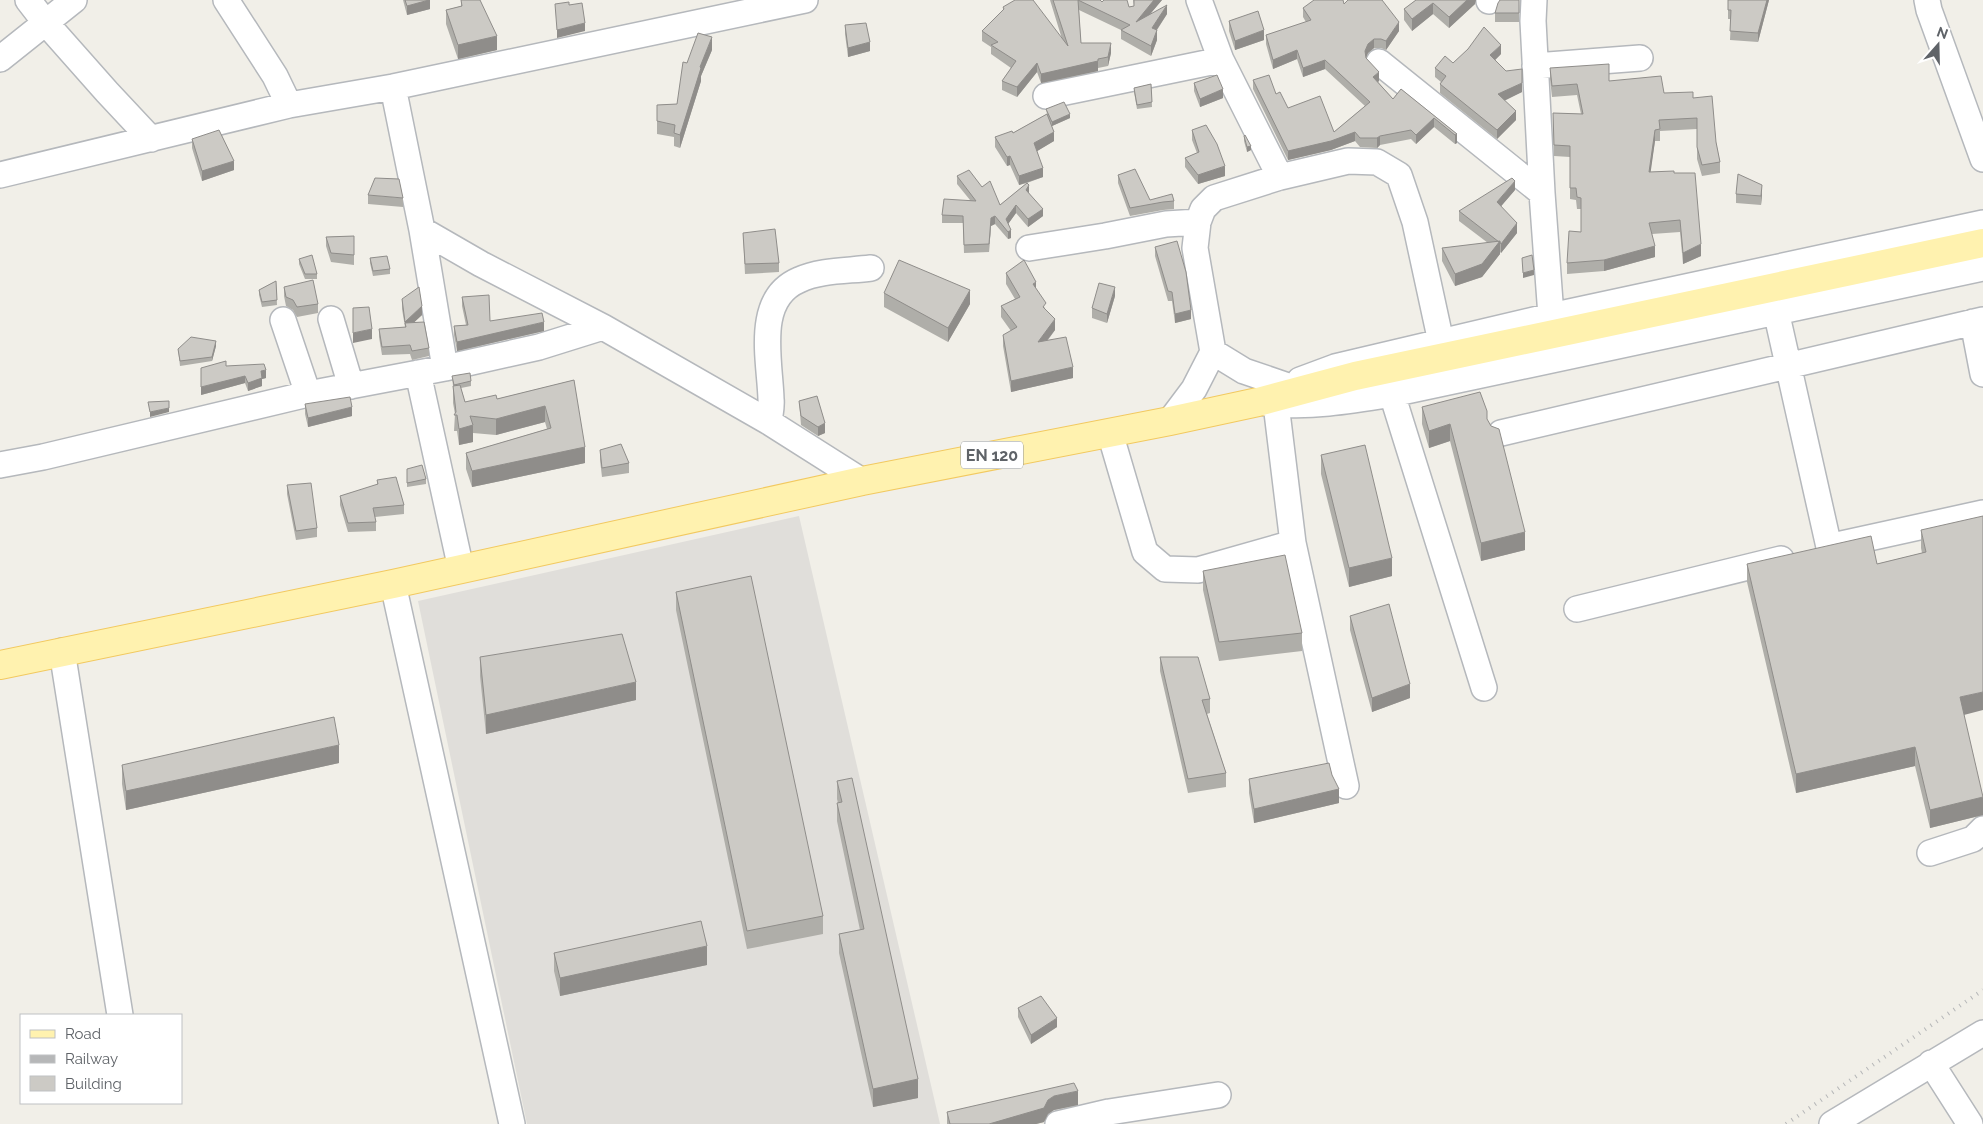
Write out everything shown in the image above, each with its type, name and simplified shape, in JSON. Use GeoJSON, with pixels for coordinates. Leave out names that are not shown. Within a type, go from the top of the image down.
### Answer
{"type":"FeatureCollection","features":[{"type":"Feature","properties":{"kind":"main road","name":"EN 120"},"geometry":{"type":"LineString","coordinates":[[0,665],[393,584],[862,481],[1170,421],[1355,376],[1983,243]]}},
{"type":"Feature","properties":{"kind":"street"},"geometry":{"type":"LineString","coordinates":[[28,0],[45,22],[151,139]]}},
{"type":"Feature","properties":{"kind":"street"},"geometry":{"type":"LineString","coordinates":[[0,59],[74,0]]}},
{"type":"Feature","properties":{"kind":"street"},"geometry":{"type":"LineString","coordinates":[[226,0],[275,76],[289,105]]}},
{"type":"Feature","properties":{"kind":"street"},"geometry":{"type":"LineString","coordinates":[[0,175],[289,105],[393,87],[739,7],[805,0]]}},
{"type":"Feature","properties":{"kind":"street"},"geometry":{"type":"LineString","coordinates":[[1199,0],[1221,60],[1280,177]]}},
{"type":"Feature","properties":{"kind":"street"},"geometry":{"type":"LineString","coordinates":[[1534,0],[1535,66],[1551,316]]}},
{"type":"Feature","properties":{"kind":"street"},"geometry":{"type":"LineString","coordinates":[[1926,3],[1983,159]]}},
{"type":"Feature","properties":{"kind":"street"},"geometry":{"type":"LineString","coordinates":[[1535,66],[1640,58]]}},
{"type":"Feature","properties":{"kind":"street"},"geometry":{"type":"LineString","coordinates":[[1046,96],[1221,60]]}},
{"type":"Feature","properties":{"kind":"street"},"geometry":{"type":"LineString","coordinates":[[1380,62],[1542,193]]}},
{"type":"Feature","properties":{"kind":"street"},"geometry":{"type":"LineString","coordinates":[[393,87],[422,230],[445,368]]}},
{"type":"Feature","properties":{"kind":"street"},"geometry":{"type":"LineString","coordinates":[[1170,421],[1194,389],[1213,352],[1195,248],[1198,222],[1203,210],[1214,198],[1280,177],[1348,161],[1377,162],[1399,175],[1415,222],[1441,342]]}},
{"type":"Feature","properties":{"kind":"street"},"geometry":{"type":"LineString","coordinates":[[1029,248],[1166,224],[1198,222]]}},
{"type":"Feature","properties":{"kind":"street"},"geometry":{"type":"LineString","coordinates":[[1273,397],[1335,367],[1551,316],[1983,223]]}},
{"type":"Feature","properties":{"kind":"street"},"geometry":{"type":"LineString","coordinates":[[422,230],[480,264],[603,327],[769,422],[862,481]]}},
{"type":"Feature","properties":{"kind":"street"},"geometry":{"type":"LineString","coordinates":[[769,422],[772,401],[768,324],[773,305],[785,288],[800,279],[826,273],[871,268]]}},
{"type":"Feature","properties":{"kind":"street"},"geometry":{"type":"LineString","coordinates":[[1213,352],[1244,371],[1273,397],[1307,406],[1326,404],[1392,394],[1983,268]]}},
{"type":"Feature","properties":{"kind":"street"},"geometry":{"type":"LineString","coordinates":[[1776,311],[1788,366],[1813,551]]}},
{"type":"Feature","properties":{"kind":"street"},"geometry":{"type":"LineString","coordinates":[[331,319],[351,386]]}},
{"type":"Feature","properties":{"kind":"street"},"geometry":{"type":"LineString","coordinates":[[283,320],[308,394]]}},
{"type":"Feature","properties":{"kind":"street"},"geometry":{"type":"LineString","coordinates":[[1501,433],[1978,321],[1983,374]]}},
{"type":"Feature","properties":{"kind":"street"},"geometry":{"type":"LineString","coordinates":[[0,465],[44,457],[308,394],[445,368],[539,347],[603,327]]}},
{"type":"Feature","properties":{"kind":"street"},"geometry":{"type":"LineString","coordinates":[[418,373],[461,569]]}},
{"type":"Feature","properties":{"kind":"street"},"geometry":{"type":"LineString","coordinates":[[1392,394],[1484,688]]}},
{"type":"Feature","properties":{"kind":"street"},"geometry":{"type":"LineString","coordinates":[[1273,397],[1293,543],[1346,786]]}},
{"type":"Feature","properties":{"kind":"street"},"geometry":{"type":"LineString","coordinates":[[1110,433],[1145,552],[1165,570],[1198,570],[1293,543]]}},
{"type":"Feature","properties":{"kind":"street"},"geometry":{"type":"LineString","coordinates":[[1577,609],[1813,551],[1983,513]]}},
{"type":"Feature","properties":{"kind":"street"},"geometry":{"type":"LineString","coordinates":[[393,584],[512,1124]]}},
{"type":"Feature","properties":{"kind":"street"},"geometry":{"type":"LineString","coordinates":[[62,651],[120,1014]]}},
{"type":"Feature","properties":{"kind":"street"},"geometry":{"type":"LineString","coordinates":[[1930,853],[1973,839],[1983,829]]}},
{"type":"Feature","properties":{"kind":"street"},"geometry":{"type":"LineString","coordinates":[[1832,1124],[1983,1033]]}},
{"type":"Feature","properties":{"kind":"street"},"geometry":{"type":"LineString","coordinates":[[1931,1063],[1970,1124]]}},
{"type":"Feature","properties":{"kind":"street"},"geometry":{"type":"LineString","coordinates":[[1058,1124],[1109,1112],[1218,1095]]}},
{"type":"Feature","properties":{"kind":"shaded area"},"geometry":{"type":"Polygon","coordinates":[[[799,516],[940,1124],[527,1124],[418,601],[799,516]]]}},
{"type":"Feature","properties":{"kind":"building"},"geometry":{"type":"Polygon","coordinates":[[[405,0],[429,0],[407,6],[405,0]]]}},
{"type":"Feature","properties":{"kind":"building"},"geometry":{"type":"Polygon","coordinates":[[[461,0],[480,0],[497,36],[458,45],[446,10],[462,6],[461,0]]]}},
{"type":"Feature","properties":{"kind":"building"},"geometry":{"type":"Polygon","coordinates":[[[1015,0],[1033,0],[1068,46],[1053,0],[1078,0],[1081,43],[1111,43],[1108,57],[1041,74],[1037,63],[1017,87],[1002,81],[1016,61],[991,45],[998,42],[982,31],[1004,9],[1003,7],[1015,0]]]}},
{"type":"Feature","properties":{"kind":"building"},"geometry":{"type":"Polygon","coordinates":[[[1078,0],[1100,0],[1102,2],[1104,0],[1127,0],[1129,7],[1134,6],[1134,0],[1154,0],[1136,22],[1167,5],[1152,28],[1157,30],[1151,46],[1121,30],[1130,25],[1078,0]]]}},
{"type":"Feature","properties":{"kind":"building"},"geometry":{"type":"Polygon","coordinates":[[[1314,0],[1343,0],[1344,4],[1348,0],[1382,0],[1399,22],[1386,41],[1374,39],[1368,44],[1365,51],[1366,58],[1379,72],[1373,77],[1393,99],[1401,89],[1457,134],[1455,135],[1434,118],[1416,135],[1411,130],[1377,138],[1360,138],[1355,132],[1331,141],[1288,151],[1253,80],[1269,75],[1276,94],[1280,92],[1288,108],[1320,96],[1334,132],[1370,102],[1325,60],[1303,68],[1297,50],[1273,60],[1266,35],[1311,20],[1303,8],[1314,0]]]}},
{"type":"Feature","properties":{"kind":"building"},"geometry":{"type":"Polygon","coordinates":[[[1416,0],[1467,0],[1449,17],[1433,3],[1412,19],[1404,9],[1416,0]]]}},
{"type":"Feature","properties":{"kind":"building"},"geometry":{"type":"Polygon","coordinates":[[[1500,0],[1519,0],[1519,13],[1495,13],[1500,0]]]}},
{"type":"Feature","properties":{"kind":"building"},"geometry":{"type":"Polygon","coordinates":[[[1728,0],[1767,0],[1758,33],[1730,31],[1731,10],[1728,10],[1728,0]]]}},
{"type":"Feature","properties":{"kind":"building"},"geometry":{"type":"Polygon","coordinates":[[[569,2],[569,5],[582,3],[585,23],[557,30],[555,4],[569,2]]]}},
{"type":"Feature","properties":{"kind":"building"},"geometry":{"type":"Polygon","coordinates":[[[1258,11],[1264,30],[1235,41],[1229,21],[1258,11]]]}},
{"type":"Feature","properties":{"kind":"building"},"geometry":{"type":"Polygon","coordinates":[[[866,23],[870,42],[848,48],[845,25],[866,23]]]}},
{"type":"Feature","properties":{"kind":"building"},"geometry":{"type":"Polygon","coordinates":[[[1484,27],[1501,45],[1490,55],[1506,71],[1522,69],[1522,83],[1498,94],[1516,111],[1497,130],[1440,84],[1446,76],[1435,68],[1445,56],[1453,63],[1468,49],[1484,27]]]}},
{"type":"Feature","properties":{"kind":"building"},"geometry":{"type":"Polygon","coordinates":[[[698,33],[712,37],[700,67],[680,135],[674,133],[675,125],[657,121],[657,105],[677,104],[683,62],[687,63],[698,33]]]}},
{"type":"Feature","properties":{"kind":"building"},"geometry":{"type":"Polygon","coordinates":[[[1609,64],[1609,81],[1661,76],[1664,93],[1693,92],[1693,98],[1712,96],[1716,142],[1720,162],[1702,165],[1697,147],[1697,118],[1659,120],[1660,129],[1655,130],[1649,172],[1674,171],[1674,173],[1695,173],[1701,244],[1683,253],[1680,220],[1649,223],[1655,246],[1604,260],[1567,263],[1569,231],[1581,232],[1581,198],[1577,197],[1576,188],[1570,188],[1570,146],[1554,145],[1553,113],[1583,114],[1577,84],[1552,86],[1550,68],[1609,64]]]}},
{"type":"Feature","properties":{"kind":"building"},"geometry":{"type":"Polygon","coordinates":[[[1217,75],[1223,89],[1200,99],[1194,83],[1217,75]]]}},
{"type":"Feature","properties":{"kind":"building"},"geometry":{"type":"Polygon","coordinates":[[[1151,84],[1152,102],[1137,105],[1134,88],[1151,84]]]}},
{"type":"Feature","properties":{"kind":"building"},"geometry":{"type":"Polygon","coordinates":[[[1064,102],[1070,114],[1052,122],[1046,109],[1064,102]]]}},
{"type":"Feature","properties":{"kind":"building"},"geometry":{"type":"Polygon","coordinates":[[[1047,114],[1054,132],[1034,143],[1043,168],[1019,176],[1010,156],[1007,157],[995,137],[1012,131],[1013,133],[1047,114]]]}},
{"type":"Feature","properties":{"kind":"building"},"geometry":{"type":"Polygon","coordinates":[[[1206,125],[1217,144],[1225,166],[1198,175],[1185,158],[1199,152],[1192,130],[1206,125]]]}},
{"type":"Feature","properties":{"kind":"building"},"geometry":{"type":"Polygon","coordinates":[[[219,130],[234,161],[202,171],[192,139],[219,130]]]}},
{"type":"Feature","properties":{"kind":"building"},"geometry":{"type":"Polygon","coordinates":[[[1245,135],[1251,146],[1247,147],[1245,135]]]}},
{"type":"Feature","properties":{"kind":"building"},"geometry":{"type":"Polygon","coordinates":[[[1135,169],[1150,200],[1172,194],[1174,201],[1130,208],[1118,175],[1135,169]]]}},
{"type":"Feature","properties":{"kind":"building"},"geometry":{"type":"Polygon","coordinates":[[[969,170],[982,187],[990,181],[1000,205],[1027,183],[1029,185],[1026,190],[1043,209],[1028,219],[1016,205],[1006,219],[1011,230],[1008,232],[995,216],[991,218],[989,244],[964,245],[963,216],[942,215],[944,199],[976,201],[957,176],[969,170]]]}},
{"type":"Feature","properties":{"kind":"building"},"geometry":{"type":"Polygon","coordinates":[[[1738,174],[1762,185],[1761,196],[1736,194],[1738,174]]]}},
{"type":"Feature","properties":{"kind":"building"},"geometry":{"type":"Polygon","coordinates":[[[375,178],[399,179],[403,198],[368,195],[375,178]]]}},
{"type":"Feature","properties":{"kind":"building"},"geometry":{"type":"Polygon","coordinates":[[[1512,178],[1515,181],[1497,202],[1517,223],[1501,244],[1500,241],[1459,211],[1512,178]]]}},
{"type":"Feature","properties":{"kind":"building"},"geometry":{"type":"Polygon","coordinates":[[[775,229],[779,263],[745,264],[743,233],[775,229]]]}},
{"type":"Feature","properties":{"kind":"building"},"geometry":{"type":"Polygon","coordinates":[[[354,236],[354,255],[331,253],[326,237],[354,236]]]}},
{"type":"Feature","properties":{"kind":"building"},"geometry":{"type":"Polygon","coordinates":[[[1177,241],[1186,272],[1191,310],[1175,314],[1172,292],[1168,291],[1155,247],[1177,241]]]}},
{"type":"Feature","properties":{"kind":"building"},"geometry":{"type":"Polygon","coordinates":[[[1500,241],[1482,264],[1455,274],[1442,248],[1500,241]]]}},
{"type":"Feature","properties":{"kind":"building"},"geometry":{"type":"Polygon","coordinates":[[[312,255],[317,274],[305,274],[299,259],[312,255]]]}},
{"type":"Feature","properties":{"kind":"building"},"geometry":{"type":"Polygon","coordinates":[[[1532,255],[1534,270],[1523,273],[1522,258],[1532,255]]]}},
{"type":"Feature","properties":{"kind":"building"},"geometry":{"type":"Polygon","coordinates":[[[387,256],[390,269],[373,271],[370,258],[387,256]]]}},
{"type":"Feature","properties":{"kind":"building"},"geometry":{"type":"Polygon","coordinates":[[[899,260],[970,290],[948,328],[884,293],[899,260]]]}},
{"type":"Feature","properties":{"kind":"building"},"geometry":{"type":"Polygon","coordinates":[[[1024,260],[1036,282],[1033,284],[1046,303],[1043,307],[1055,319],[1038,342],[1066,337],[1073,367],[1011,381],[1003,335],[1017,327],[1001,306],[1020,297],[1006,273],[1024,260]]]}},
{"type":"Feature","properties":{"kind":"building"},"geometry":{"type":"Polygon","coordinates":[[[313,280],[318,304],[297,307],[293,300],[286,297],[284,287],[313,280]]]}},
{"type":"Feature","properties":{"kind":"building"},"geometry":{"type":"Polygon","coordinates":[[[276,281],[277,300],[262,302],[259,290],[276,281]]]}},
{"type":"Feature","properties":{"kind":"building"},"geometry":{"type":"Polygon","coordinates":[[[1099,283],[1115,287],[1107,314],[1092,308],[1099,283]]]}},
{"type":"Feature","properties":{"kind":"building"},"geometry":{"type":"Polygon","coordinates":[[[419,287],[422,306],[405,322],[402,299],[419,287]]]}},
{"type":"Feature","properties":{"kind":"building"},"geometry":{"type":"Polygon","coordinates":[[[489,295],[490,321],[542,313],[544,322],[457,342],[454,326],[468,325],[462,297],[489,295]]]}},
{"type":"Feature","properties":{"kind":"building"},"geometry":{"type":"Polygon","coordinates":[[[369,307],[372,329],[353,333],[353,308],[369,307]]]}},
{"type":"Feature","properties":{"kind":"building"},"geometry":{"type":"Polygon","coordinates":[[[424,322],[429,348],[412,351],[410,345],[382,347],[379,329],[406,327],[405,323],[424,322]]]}},
{"type":"Feature","properties":{"kind":"building"},"geometry":{"type":"Polygon","coordinates":[[[191,337],[216,341],[212,357],[180,361],[178,349],[191,337]]]}},
{"type":"Feature","properties":{"kind":"building"},"geometry":{"type":"Polygon","coordinates":[[[226,361],[226,366],[264,364],[266,370],[261,371],[262,378],[248,383],[245,376],[201,387],[201,368],[226,361]]]}},
{"type":"Feature","properties":{"kind":"building"},"geometry":{"type":"Polygon","coordinates":[[[470,373],[471,381],[454,385],[452,376],[470,373]]]}},
{"type":"Feature","properties":{"kind":"building"},"geometry":{"type":"Polygon","coordinates":[[[574,380],[585,447],[472,471],[466,453],[551,428],[545,406],[496,419],[470,416],[473,425],[459,429],[457,415],[454,415],[456,412],[453,386],[460,385],[465,402],[496,395],[497,399],[574,380]]]}},
{"type":"Feature","properties":{"kind":"building"},"geometry":{"type":"Polygon","coordinates":[[[1480,392],[1487,411],[1487,419],[1491,426],[1499,429],[1525,532],[1481,543],[1450,424],[1429,431],[1422,407],[1480,392]]]}},
{"type":"Feature","properties":{"kind":"building"},"geometry":{"type":"Polygon","coordinates":[[[817,396],[825,423],[818,427],[801,416],[799,401],[817,396]]]}},
{"type":"Feature","properties":{"kind":"building"},"geometry":{"type":"Polygon","coordinates":[[[350,397],[352,407],[308,418],[305,404],[350,397]]]}},
{"type":"Feature","properties":{"kind":"building"},"geometry":{"type":"Polygon","coordinates":[[[169,401],[169,408],[150,412],[148,402],[169,401]]]}},
{"type":"Feature","properties":{"kind":"building"},"geometry":{"type":"Polygon","coordinates":[[[621,444],[629,463],[602,468],[600,450],[621,444]]]}},
{"type":"Feature","properties":{"kind":"building"},"geometry":{"type":"Polygon","coordinates":[[[1365,445],[1392,558],[1349,568],[1321,455],[1365,445]]]}},
{"type":"Feature","properties":{"kind":"building"},"geometry":{"type":"Polygon","coordinates":[[[422,465],[426,479],[407,483],[407,469],[422,465]]]}},
{"type":"Feature","properties":{"kind":"building"},"geometry":{"type":"Polygon","coordinates":[[[396,477],[404,505],[373,508],[376,522],[348,523],[340,496],[378,484],[377,480],[396,477]]]}},
{"type":"Feature","properties":{"kind":"building"},"geometry":{"type":"Polygon","coordinates":[[[311,483],[317,528],[296,531],[287,485],[311,483]]]}},
{"type":"Feature","properties":{"kind":"building"},"geometry":{"type":"Polygon","coordinates":[[[1983,516],[1983,692],[1960,697],[1983,797],[1930,810],[1915,747],[1796,774],[1747,564],[1871,536],[1877,564],[1926,552],[1921,530],[1983,516]]]}},
{"type":"Feature","properties":{"kind":"building"},"geometry":{"type":"Polygon","coordinates":[[[1285,555],[1302,633],[1219,642],[1203,571],[1285,555]]]}},
{"type":"Feature","properties":{"kind":"building"},"geometry":{"type":"Polygon","coordinates":[[[751,576],[823,916],[747,931],[676,592],[751,576]]]}},
{"type":"Feature","properties":{"kind":"building"},"geometry":{"type":"Polygon","coordinates":[[[1389,604],[1410,684],[1372,698],[1350,616],[1389,604]]]}},
{"type":"Feature","properties":{"kind":"building"},"geometry":{"type":"Polygon","coordinates":[[[622,634],[636,682],[486,715],[480,657],[622,634]]]}},
{"type":"Feature","properties":{"kind":"building"},"geometry":{"type":"Polygon","coordinates":[[[1160,657],[1198,657],[1210,699],[1202,700],[1226,773],[1188,779],[1160,657]]]}},
{"type":"Feature","properties":{"kind":"building"},"geometry":{"type":"Polygon","coordinates":[[[334,717],[339,745],[126,791],[122,765],[334,717]]]}},
{"type":"Feature","properties":{"kind":"building"},"geometry":{"type":"Polygon","coordinates":[[[1329,763],[1332,775],[1339,789],[1254,809],[1249,779],[1329,763]]]}},
{"type":"Feature","properties":{"kind":"building"},"geometry":{"type":"Polygon","coordinates":[[[852,778],[918,1079],[873,1089],[839,934],[864,929],[837,803],[842,802],[837,781],[852,778]]]}},
{"type":"Feature","properties":{"kind":"building"},"geometry":{"type":"Polygon","coordinates":[[[701,921],[707,946],[560,978],[554,953],[701,921]]]}},
{"type":"Feature","properties":{"kind":"building"},"geometry":{"type":"Polygon","coordinates":[[[1041,996],[1057,1018],[1031,1035],[1018,1008],[1041,996]]]}},
{"type":"Feature","properties":{"kind":"building"},"geometry":{"type":"Polygon","coordinates":[[[1074,1083],[1078,1091],[1054,1096],[1048,1100],[1044,1108],[989,1124],[950,1124],[947,1112],[1074,1083]]]}},
{"type":"Feature","properties":{"kind":"railway"},"geometry":{"type":"LineString","coordinates":[[1786,1124],[1983,990]]}}]}
